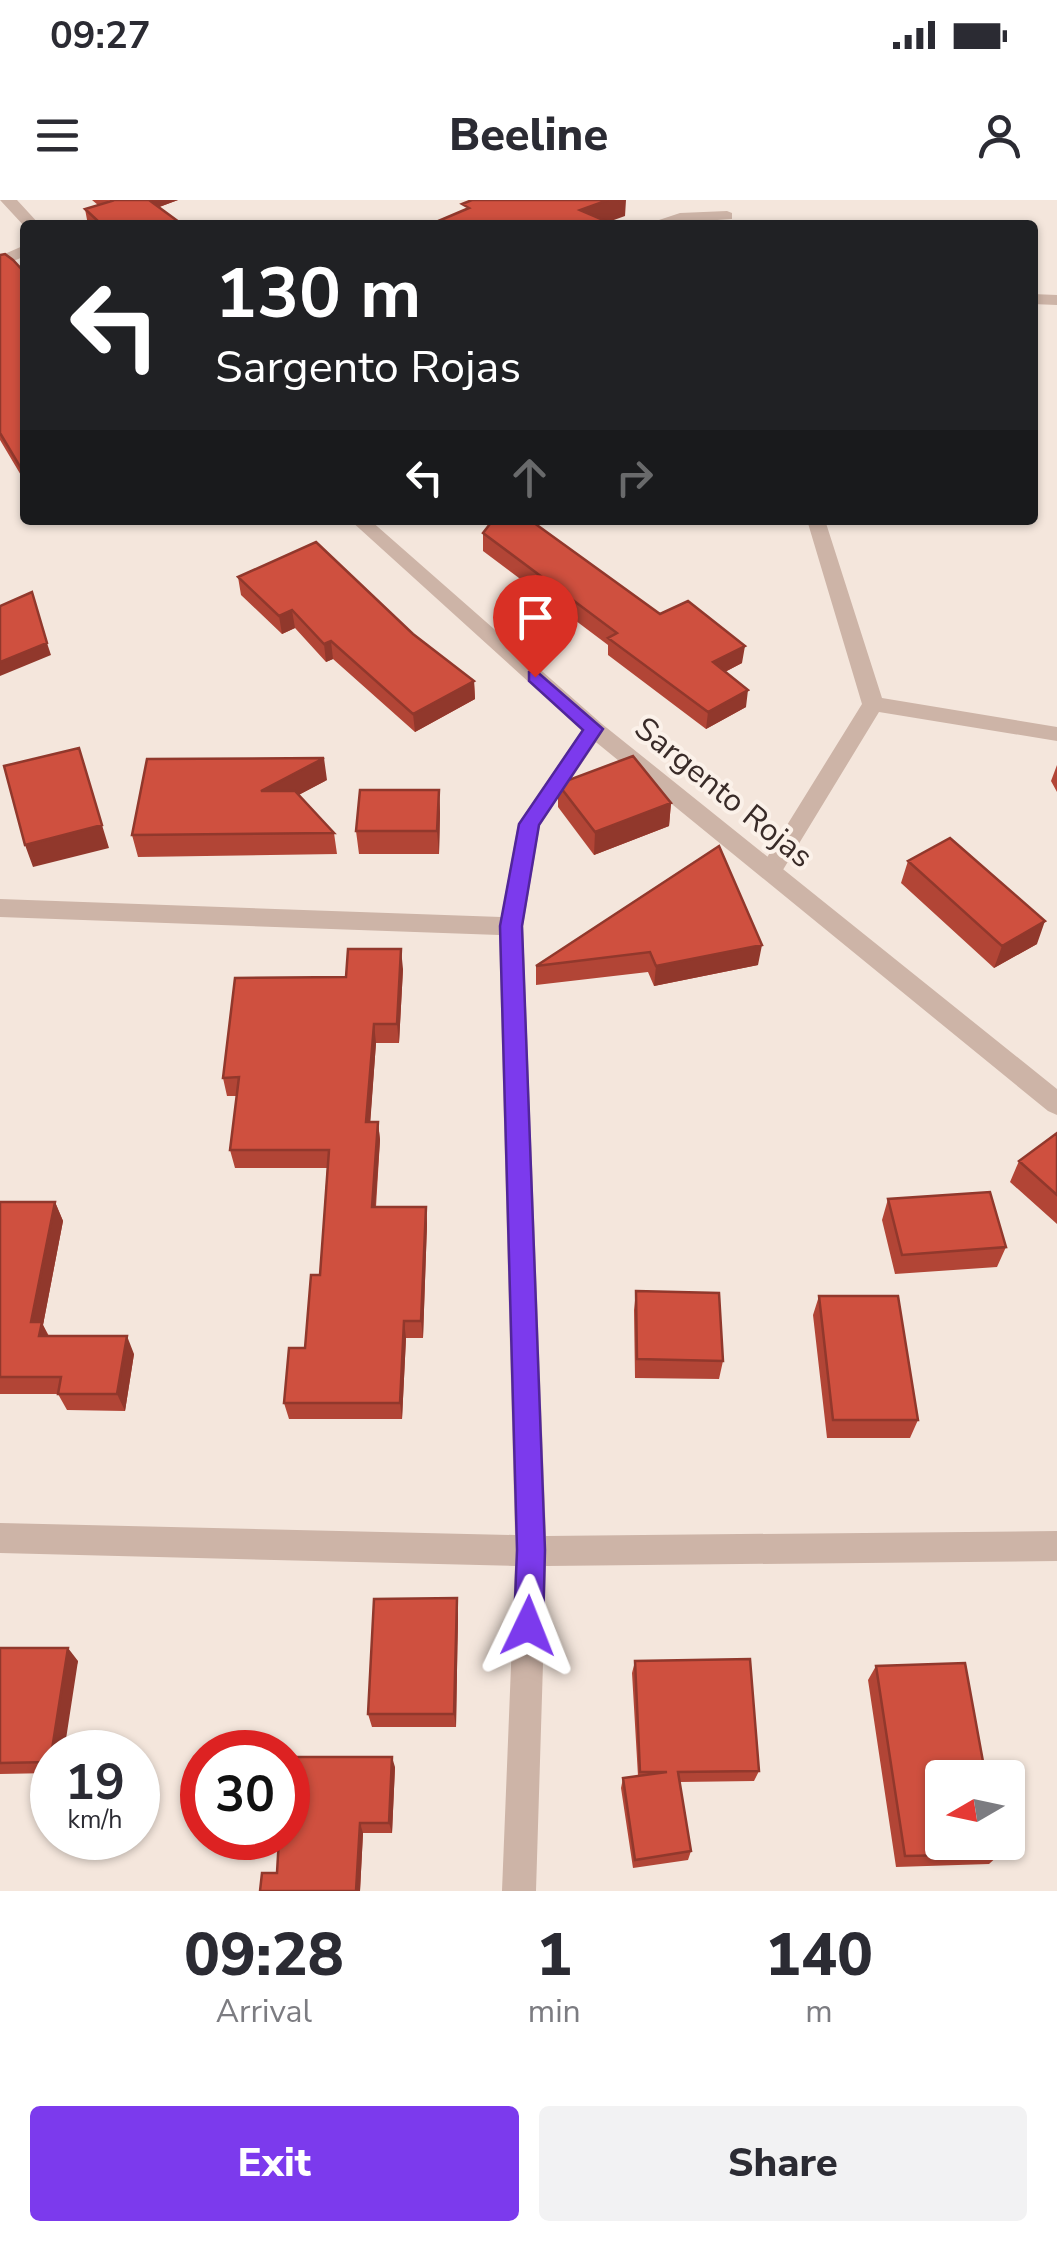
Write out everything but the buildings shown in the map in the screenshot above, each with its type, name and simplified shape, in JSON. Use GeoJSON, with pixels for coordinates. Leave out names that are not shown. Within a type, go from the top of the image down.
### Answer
{"type":"FeatureCollection","features":[{"type":"Feature","properties":{"kind":"street"},"geometry":{"type":"LineString","coordinates":[[8,200],[27,220]]}},
{"type":"Feature","properties":{"kind":"street"},"geometry":{"type":"LineString","coordinates":[[672,220],[727,214]]}},
{"type":"Feature","properties":{"kind":"street","name":"Sargento Rojas"},"geometry":{"type":"LineString","coordinates":[[366,525],[594,729],[1057,1104]]}},
{"type":"Feature","properties":{"kind":"street"},"geometry":{"type":"LineString","coordinates":[[770,872],[873,704],[818,525]]}},
{"type":"Feature","properties":{"kind":"street"},"geometry":{"type":"LineString","coordinates":[[873,704],[1057,734]]}},
{"type":"Feature","properties":{"kind":"street"},"geometry":{"type":"LineString","coordinates":[[519,1891],[531,1550],[511,926],[529,824],[594,729]]}},
{"type":"Feature","properties":{"kind":"street"},"geometry":{"type":"LineString","coordinates":[[0,908],[511,926]]}},
{"type":"Feature","properties":{"kind":"street"},"geometry":{"type":"LineString","coordinates":[[0,1538],[531,1550],[1057,1546]]}},
{"type":"Feature","properties":{"kind":"route"},"geometry":{"type":"LineString","coordinates":[[528,1626],[531,1550],[511,926],[529,824],[594,729],[535,677]]}}]}
